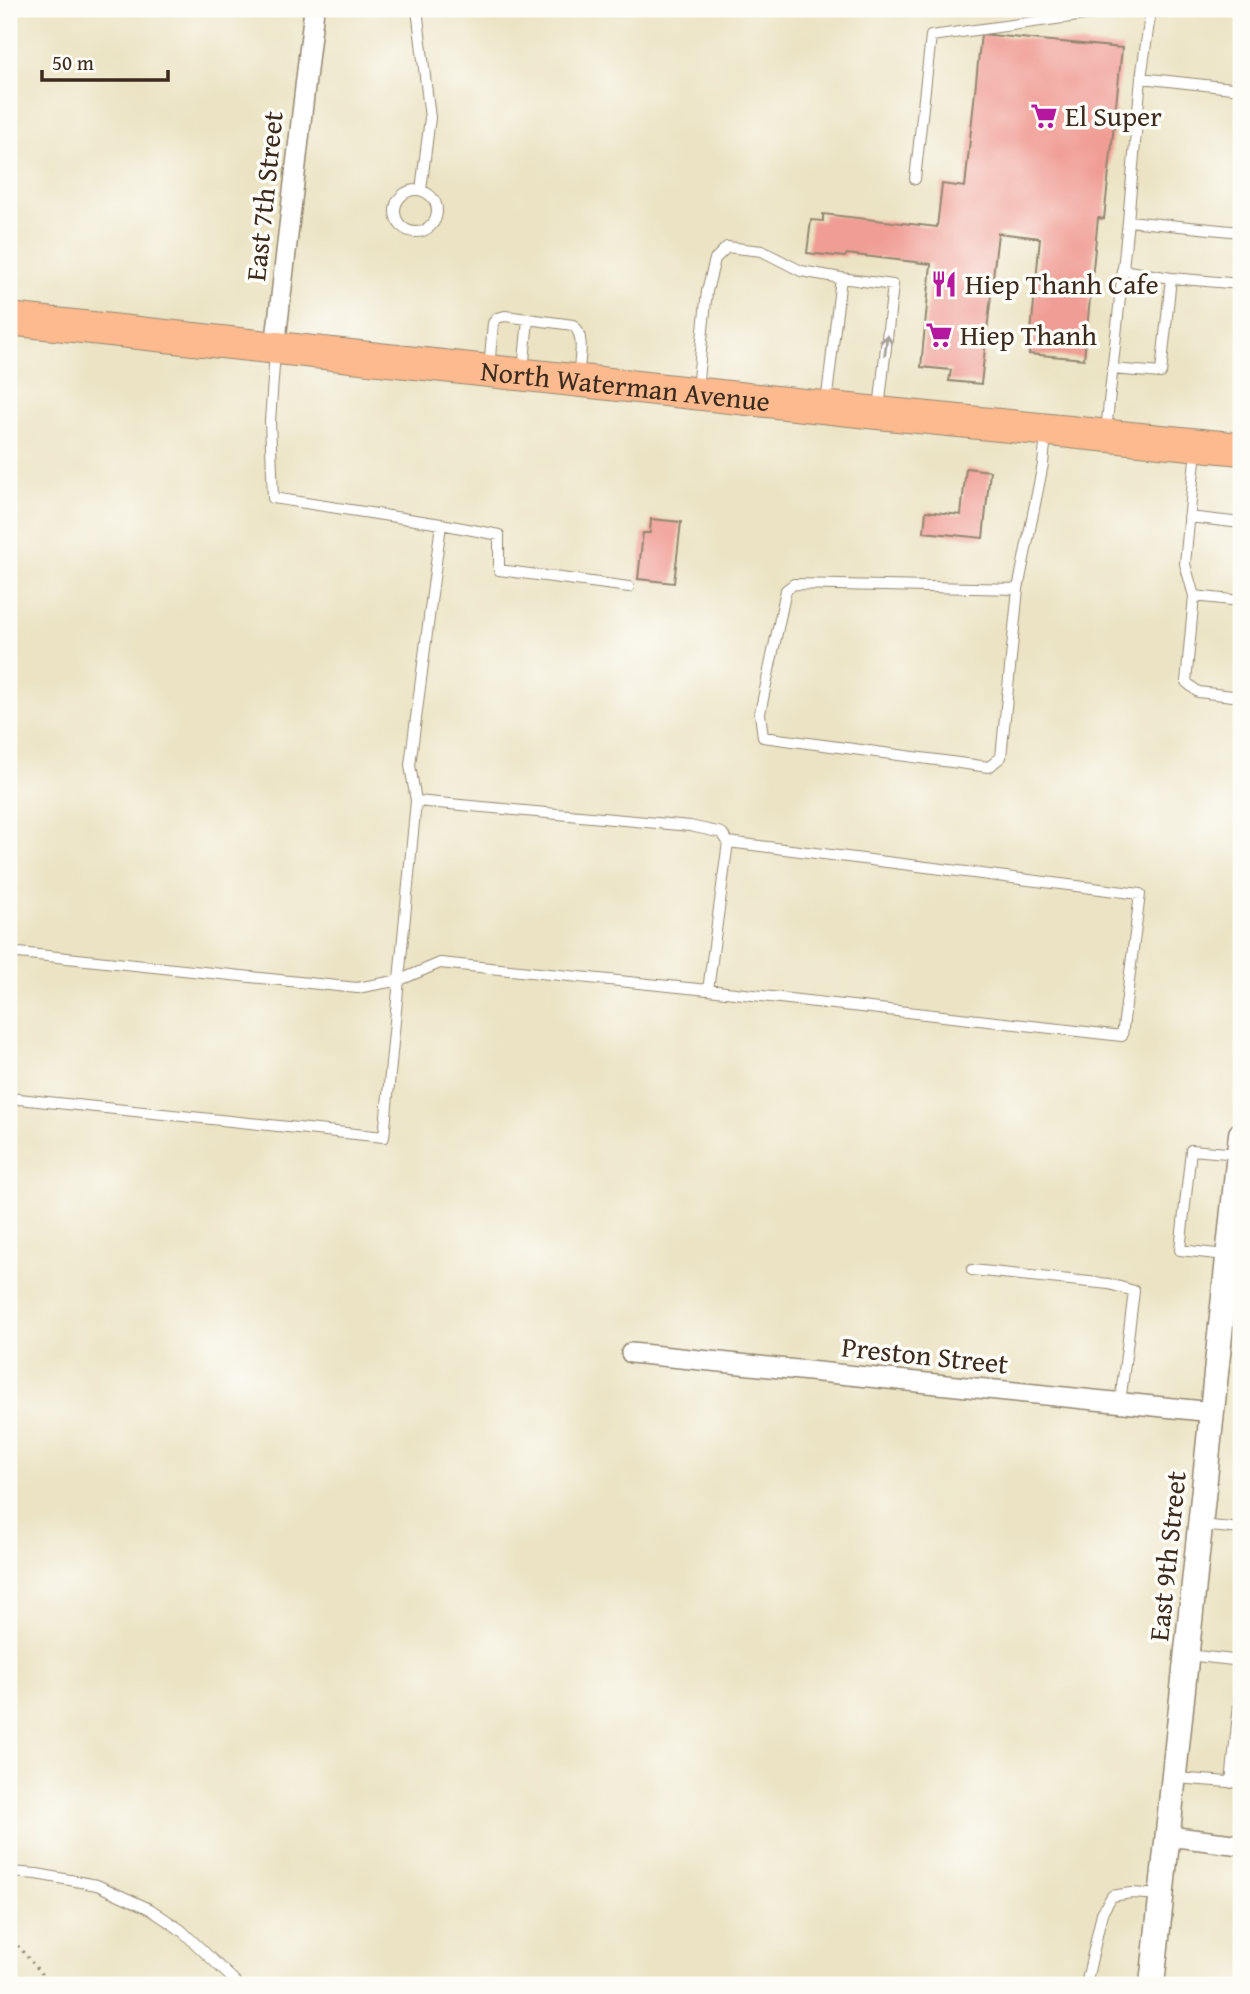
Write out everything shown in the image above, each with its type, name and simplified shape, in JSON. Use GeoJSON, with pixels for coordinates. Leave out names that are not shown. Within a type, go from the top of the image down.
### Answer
{"type":"FeatureCollection","features":[{"type":"Feature","properties":{"kind":"main road","name":"North Waterman Avenue"},"geometry":{"type":"LineString","coordinates":[[9,319],[878,413],[1241,449]]}},
{"type":"Feature","properties":{"kind":"street","name":"East 7th Street"},"geometry":{"type":"LineString","coordinates":[[275,348],[314,9]]}},
{"type":"Feature","properties":{"kind":"street","name":"East 9th Street"},"geometry":{"type":"LineString","coordinates":[[1152,1985],[1200,1525],[1233,1261],[1240,1144]]}},
{"type":"Feature","properties":{"kind":"street","name":"Preston Street"},"geometry":{"type":"LineString","coordinates":[[631,1353],[1213,1412]]}},
{"type":"Feature","properties":{"kind":"street"},"geometry":{"type":"LineString","coordinates":[[1168,1836],[1231,1843]]}},
{"type":"Feature","properties":{"kind":"lane"},"geometry":{"type":"LineString","coordinates":[[417,9],[430,118],[421,190]]}},
{"type":"Feature","properties":{"kind":"lane"},"geometry":{"type":"LineString","coordinates":[[915,179],[931,36],[1130,9]]}},
{"type":"Feature","properties":{"kind":"lane"},"geometry":{"type":"LineString","coordinates":[[1105,436],[1141,78],[1151,9]]}},
{"type":"Feature","properties":{"kind":"lane"},"geometry":{"type":"LineString","coordinates":[[1141,78],[1241,89]]}},
{"type":"Feature","properties":{"kind":"lane"},"geometry":{"type":"LineString","coordinates":[[421,190],[428,192],[437,204],[436,218],[427,229],[413,232],[406,230],[397,220],[395,206],[397,200],[407,191],[421,190]]}},
{"type":"Feature","properties":{"kind":"lane"},"geometry":{"type":"LineString","coordinates":[[1128,221],[1241,232]]}},
{"type":"Feature","properties":{"kind":"lane"},"geometry":{"type":"LineString","coordinates":[[696,393],[708,290],[715,259],[727,247],[762,251],[801,271],[893,285],[878,413]]}},
{"type":"Feature","properties":{"kind":"lane"},"geometry":{"type":"LineString","coordinates":[[1122,270],[1171,278],[1241,284]]}},
{"type":"Feature","properties":{"kind":"lane"},"geometry":{"type":"LineString","coordinates":[[826,407],[841,278]]}},
{"type":"Feature","properties":{"kind":"lane"},"geometry":{"type":"LineString","coordinates":[[1112,369],[1161,373],[1171,278]]}},
{"type":"Feature","properties":{"kind":"lane"},"geometry":{"type":"LineString","coordinates":[[489,371],[493,323],[497,318],[505,316],[577,327],[581,338],[577,381]]}},
{"type":"Feature","properties":{"kind":"lane"},"geometry":{"type":"LineString","coordinates":[[523,375],[528,319]]}},
{"type":"Feature","properties":{"kind":"lane"},"geometry":{"type":"LineString","coordinates":[[275,348],[270,421],[273,499],[499,535],[499,570],[629,587]]}},
{"type":"Feature","properties":{"kind":"lane"},"geometry":{"type":"LineString","coordinates":[[1018,589],[794,584],[786,590],[760,713],[763,737],[989,767],[1001,757],[1018,589],[1043,464],[1046,430]]}},
{"type":"Feature","properties":{"kind":"lane"},"geometry":{"type":"LineString","coordinates":[[1197,445],[1185,564],[1194,596],[1186,682],[1198,692],[1241,697]]}},
{"type":"Feature","properties":{"kind":"lane"},"geometry":{"type":"LineString","coordinates":[[1189,517],[1241,523]]}},
{"type":"Feature","properties":{"kind":"lane"},"geometry":{"type":"LineString","coordinates":[[9,1098],[384,1137],[416,801],[410,765],[440,524]]}},
{"type":"Feature","properties":{"kind":"lane"},"geometry":{"type":"LineString","coordinates":[[1194,596],[1241,601]]}},
{"type":"Feature","properties":{"kind":"lane"},"geometry":{"type":"LineString","coordinates":[[416,801],[690,826],[722,833],[728,842],[708,990]]}},
{"type":"Feature","properties":{"kind":"lane"},"geometry":{"type":"LineString","coordinates":[[9,952],[357,988],[400,980],[440,962],[1122,1036],[1140,894],[728,842]]}},
{"type":"Feature","properties":{"kind":"lane"},"geometry":{"type":"LineString","coordinates":[[1233,1261],[1180,1250],[1191,1150],[1240,1144]]}},
{"type":"Feature","properties":{"kind":"lane"},"geometry":{"type":"LineString","coordinates":[[972,1270],[1109,1284],[1134,1291],[1119,1403]]}},
{"type":"Feature","properties":{"kind":"lane"},"geometry":{"type":"LineString","coordinates":[[1200,1525],[1241,1529]]}},
{"type":"Feature","properties":{"kind":"lane"},"geometry":{"type":"LineString","coordinates":[[1187,1655],[1233,1660],[1241,1672]]}},
{"type":"Feature","properties":{"kind":"lane"},"geometry":{"type":"LineString","coordinates":[[1174,1778],[1236,1783],[1241,1684]]}},
{"type":"Feature","properties":{"kind":"lane"},"geometry":{"type":"LineString","coordinates":[[9,1872],[96,1885],[150,1909],[181,1930],[239,1985]]}},
{"type":"Feature","properties":{"kind":"lane"},"geometry":{"type":"LineString","coordinates":[[1086,1985],[1102,1913],[1112,1896],[1131,1893],[1161,1895]]}},
{"type":"Feature","properties":{"kind":"path"},"geometry":{"type":"LineString","coordinates":[[9,1935],[51,1985]]}},
{"type":"Feature","properties":{"kind":"building"},"geometry":{"type":"Polygon","coordinates":[[[981,34],[1122,48],[1104,219],[1098,218],[1084,359],[1029,354],[1040,238],[998,233],[981,384],[949,381],[951,370],[921,367],[931,264],[847,254],[845,257],[807,253],[811,220],[823,221],[823,214],[937,227],[942,184],[965,187],[981,34]]]}},
{"type":"Feature","properties":{"kind":"building"},"geometry":{"type":"Polygon","coordinates":[[[966,468],[990,471],[983,538],[924,532],[926,511],[961,515],[966,468]]]}},
{"type":"Feature","properties":{"kind":"building"},"geometry":{"type":"Polygon","coordinates":[[[651,519],[681,522],[674,583],[638,579],[643,533],[650,533],[651,519]]]}},
{"type":"Feature","properties":{"kind":"place","name":"El Super"},"geometry":{"type":"Point","coordinates":[1044,116]}},
{"type":"Feature","properties":{"kind":"place","name":"Hiep Thanh Cafe"},"geometry":{"type":"Point","coordinates":[944,284]}},
{"type":"Feature","properties":{"kind":"place","name":"Hiep Thanh"},"geometry":{"type":"Point","coordinates":[939,335]}}]}
